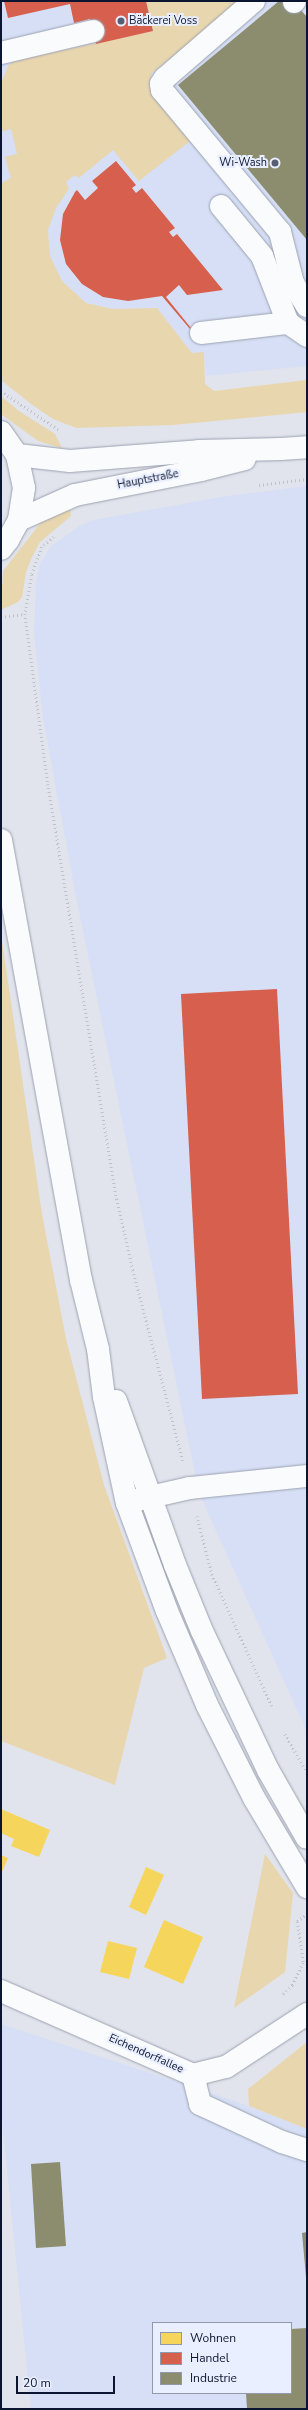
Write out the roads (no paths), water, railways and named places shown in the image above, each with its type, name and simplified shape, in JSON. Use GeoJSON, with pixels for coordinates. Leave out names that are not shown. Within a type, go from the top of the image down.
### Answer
{"type":"FeatureCollection","features":[{"type":"Feature","properties":{"kind":"street"},"geometry":{"type":"LineString","coordinates":[[254,1],[165,78],[162,84],[162,90],[280,232],[293,283],[307,306]]}},
{"type":"Feature","properties":{"kind":"street"},"geometry":{"type":"LineString","coordinates":[[1,54],[93,31]]}},
{"type":"Feature","properties":{"kind":"street"},"geometry":{"type":"LineString","coordinates":[[221,206],[262,256],[288,323],[307,336]]}},
{"type":"Feature","properties":{"kind":"street"},"geometry":{"type":"LineString","coordinates":[[201,333],[288,323]]}},
{"type":"Feature","properties":{"kind":"street"},"geometry":{"type":"LineString","coordinates":[[1,432],[17,455],[24,488],[19,520],[1,549]]}},
{"type":"Feature","properties":{"kind":"street","name":"Hauptstraße"},"geometry":{"type":"LineString","coordinates":[[17,455],[70,460],[199,451],[307,447]]}},
{"type":"Feature","properties":{"kind":"street","name":"Hauptstraße"},"geometry":{"type":"LineString","coordinates":[[19,520],[75,495],[201,470],[281,449]]}},
{"type":"Feature","properties":{"kind":"street"},"geometry":{"type":"LineString","coordinates":[[1,840],[81,1280],[98,1349],[175,1565],[235,1703],[268,1770],[307,1838]]}},
{"type":"Feature","properties":{"kind":"street"},"geometry":{"type":"LineString","coordinates":[[98,1349],[104,1397],[126,1503],[167,1611],[207,1705],[254,1798],[307,1887]]}},
{"type":"Feature","properties":{"kind":"street"},"geometry":{"type":"LineString","coordinates":[[126,1503],[190,1488],[307,1476]]}},
{"type":"Feature","properties":{"kind":"street","name":"Eichendorffallee"},"geometry":{"type":"LineString","coordinates":[[1,1991],[193,2075],[226,2067],[307,2014]]}},
{"type":"Feature","properties":{"kind":"street"},"geometry":{"type":"LineString","coordinates":[[193,2075],[200,2104],[282,2142],[307,2150]]}},
{"type":"Feature","properties":{"kind":"place","name":"Bäckerei Voss"},"geometry":{"type":"Point","coordinates":[121,21]}},
{"type":"Feature","properties":{"kind":"place","name":"Wi-Wash"},"geometry":{"type":"Point","coordinates":[275,163]}}]}
